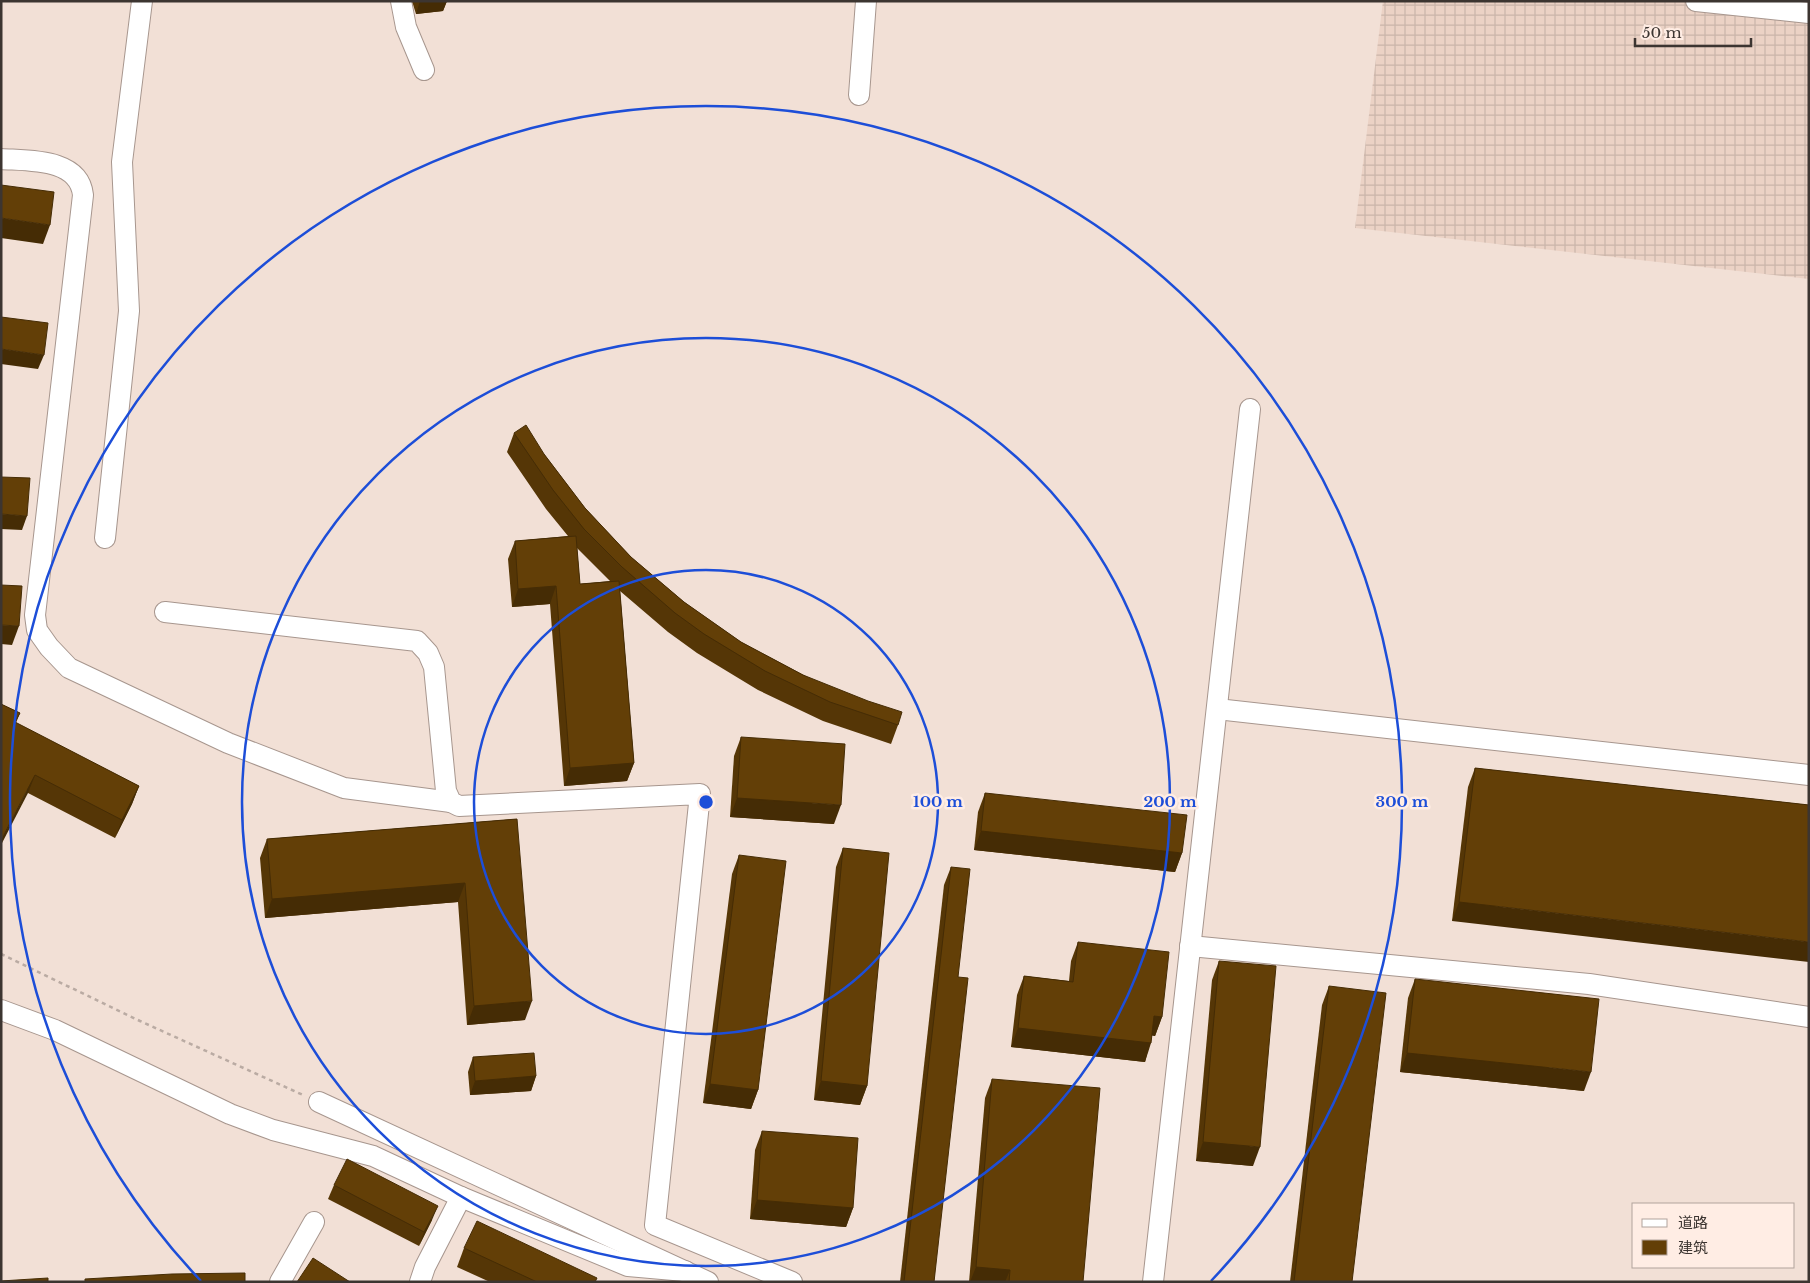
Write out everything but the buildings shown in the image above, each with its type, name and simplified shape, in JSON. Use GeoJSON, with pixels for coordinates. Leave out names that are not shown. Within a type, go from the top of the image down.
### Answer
{"type":"FeatureCollection","features":[{"type":"Feature","properties":{"kind":"street"},"geometry":{"type":"LineString","coordinates":[[105,538],[129,311],[122,162],[142,1]]}},
{"type":"Feature","properties":{"kind":"street"},"geometry":{"type":"LineString","coordinates":[[401,1],[406,27],[424,70]]}},
{"type":"Feature","properties":{"kind":"street"},"geometry":{"type":"LineString","coordinates":[[859,94],[866,1]]}},
{"type":"Feature","properties":{"kind":"street"},"geometry":{"type":"LineString","coordinates":[[1696,1],[1809,13]]}},
{"type":"Feature","properties":{"kind":"street"},"geometry":{"type":"LineString","coordinates":[[1,160],[54,163],[69,172],[76,179],[82,186],[83,195],[35,615],[37,630],[49,647],[69,668],[228,743],[344,788],[451,802],[464,806],[700,794],[655,1224],[792,1282]]}},
{"type":"Feature","properties":{"kind":"street"},"geometry":{"type":"LineString","coordinates":[[1153,1282],[1250,409]]}},
{"type":"Feature","properties":{"kind":"street"},"geometry":{"type":"LineString","coordinates":[[165,612],[417,641],[428,653],[434,667],[446,791],[451,802]]}},
{"type":"Feature","properties":{"kind":"street"},"geometry":{"type":"LineString","coordinates":[[1216,710],[1809,775]]}},
{"type":"Feature","properties":{"kind":"street"},"geometry":{"type":"LineString","coordinates":[[1190,946],[1589,984],[1809,1017]]}},
{"type":"Feature","properties":{"kind":"street"},"geometry":{"type":"LineString","coordinates":[[1,1010],[55,1030],[230,1114],[274,1130],[373,1156],[461,1197],[628,1266],[685,1271]]}},
{"type":"Feature","properties":{"kind":"street"},"geometry":{"type":"LineString","coordinates":[[319,1102],[708,1282]]}},
{"type":"Feature","properties":{"kind":"street"},"geometry":{"type":"LineString","coordinates":[[420,1282],[425,1267],[461,1197]]}},
{"type":"Feature","properties":{"kind":"street"},"geometry":{"type":"LineString","coordinates":[[280,1282],[314,1222]]}},
{"type":"Feature","properties":{"kind":"path"},"geometry":{"type":"LineString","coordinates":[[1,954],[140,1021],[319,1102]]}},
{"type":"Feature","properties":{"kind":"shaded area"},"geometry":{"type":"Polygon","coordinates":[[[1383,1],[1809,1],[1809,279],[1355,228],[1383,1]]]}}]}
